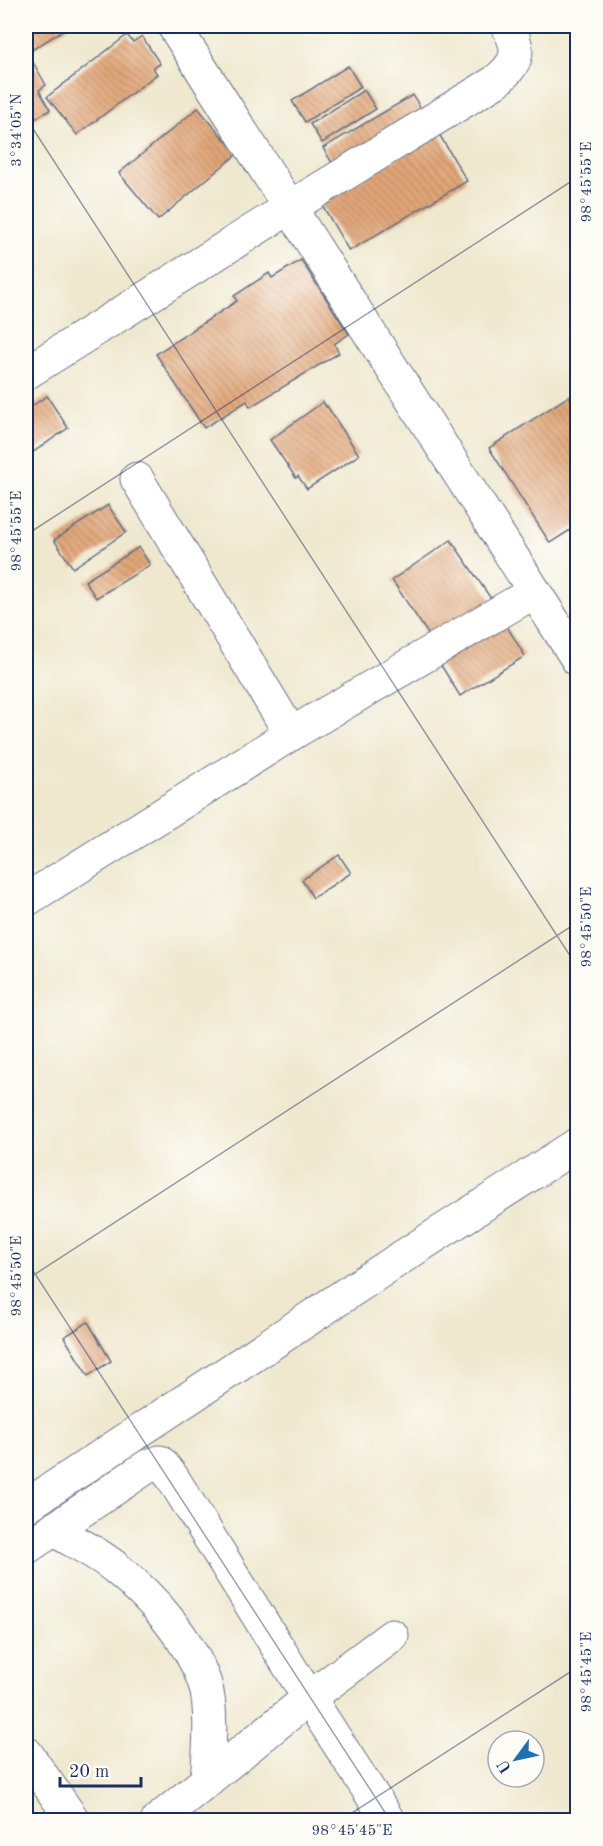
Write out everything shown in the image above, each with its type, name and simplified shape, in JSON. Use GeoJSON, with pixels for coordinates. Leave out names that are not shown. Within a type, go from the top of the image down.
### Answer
{"type":"FeatureCollection","features":[{"type":"Feature","properties":{"kind":"street"},"geometry":{"type":"LineString","coordinates":[[174,26],[534,591],[573,641]]}},
{"type":"Feature","properties":{"kind":"street"},"geometry":{"type":"LineString","coordinates":[[26,373],[288,208],[495,82],[509,71],[514,63],[516,46],[507,26]]}},
{"type":"Feature","properties":{"kind":"street"},"geometry":{"type":"LineString","coordinates":[[137,479],[291,734]]}},
{"type":"Feature","properties":{"kind":"street"},"geometry":{"type":"LineString","coordinates":[[26,900],[291,734],[534,591]]}},
{"type":"Feature","properties":{"kind":"street"},"geometry":{"type":"LineString","coordinates":[[26,1506],[399,1258],[578,1144]]}},
{"type":"Feature","properties":{"kind":"street"},"geometry":{"type":"LineString","coordinates":[[26,1548],[148,1466],[160,1462],[172,1477],[388,1821]]}},
{"type":"Feature","properties":{"kind":"street"},"geometry":{"type":"LineString","coordinates":[[53,1529],[115,1567],[158,1607],[191,1653],[206,1685],[210,1723],[207,1780]]}},
{"type":"Feature","properties":{"kind":"street"},"geometry":{"type":"LineString","coordinates":[[158,1821],[309,1698],[392,1636]]}},
{"type":"Feature","properties":{"kind":"street"},"geometry":{"type":"LineString","coordinates":[[26,1754],[73,1821]]}},
{"type":"Feature","properties":{"kind":"building"},"geometry":{"type":"Polygon","coordinates":[[[26,26],[70,26],[32,50],[26,39],[26,26]]]}},
{"type":"Feature","properties":{"kind":"building"},"geometry":{"type":"Polygon","coordinates":[[[127,35],[133,42],[142,36],[160,64],[153,68],[157,74],[77,135],[47,97],[127,35]]]}},
{"type":"Feature","properties":{"kind":"building"},"geometry":{"type":"Polygon","coordinates":[[[26,50],[46,85],[39,90],[50,110],[26,124],[26,50]]]}},
{"type":"Feature","properties":{"kind":"building"},"geometry":{"type":"Polygon","coordinates":[[[348,66],[361,87],[305,122],[292,101],[348,66]]]}},
{"type":"Feature","properties":{"kind":"building"},"geometry":{"type":"Polygon","coordinates":[[[364,90],[376,109],[322,143],[310,124],[364,90]]]}},
{"type":"Feature","properties":{"kind":"building"},"geometry":{"type":"Polygon","coordinates":[[[413,95],[426,118],[337,171],[323,148],[413,95]]]}},
{"type":"Feature","properties":{"kind":"building"},"geometry":{"type":"Polygon","coordinates":[[[198,108],[237,154],[158,220],[119,173],[198,108]]]}},
{"type":"Feature","properties":{"kind":"building"},"geometry":{"type":"Polygon","coordinates":[[[439,134],[467,181],[349,251],[321,203],[439,134]]]}},
{"type":"Feature","properties":{"kind":"building"},"geometry":{"type":"Polygon","coordinates":[[[301,260],[349,334],[334,344],[339,353],[250,407],[247,401],[204,428],[156,354],[237,301],[234,296],[269,273],[272,278],[301,260]]]}},
{"type":"Feature","properties":{"kind":"building"},"geometry":{"type":"Polygon","coordinates":[[[47,396],[68,428],[26,457],[26,410],[47,396]]]}},
{"type":"Feature","properties":{"kind":"building"},"geometry":{"type":"Polygon","coordinates":[[[569,396],[578,409],[578,525],[550,543],[489,448],[569,396]]]}},
{"type":"Feature","properties":{"kind":"building"},"geometry":{"type":"Polygon","coordinates":[[[323,402],[359,455],[307,489],[298,476],[296,478],[270,440],[323,402]]]}},
{"type":"Feature","properties":{"kind":"building"},"geometry":{"type":"Polygon","coordinates":[[[108,505],[126,532],[73,568],[54,540],[108,505]]]}},
{"type":"Feature","properties":{"kind":"building"},"geometry":{"type":"Polygon","coordinates":[[[451,540],[496,606],[436,646],[392,580],[451,540]]]}},
{"type":"Feature","properties":{"kind":"building"},"geometry":{"type":"Polygon","coordinates":[[[139,547],[150,565],[96,598],[85,581],[139,547]]]}},
{"type":"Feature","properties":{"kind":"building"},"geometry":{"type":"Polygon","coordinates":[[[500,615],[525,656],[460,696],[434,654],[500,615]]]}},
{"type":"Feature","properties":{"kind":"building"},"geometry":{"type":"Polygon","coordinates":[[[339,855],[351,873],[313,898],[302,880],[339,855]]]}},
{"type":"Feature","properties":{"kind":"building"},"geometry":{"type":"Polygon","coordinates":[[[88,1322],[111,1361],[88,1376],[64,1337],[88,1322]]]}}]}
